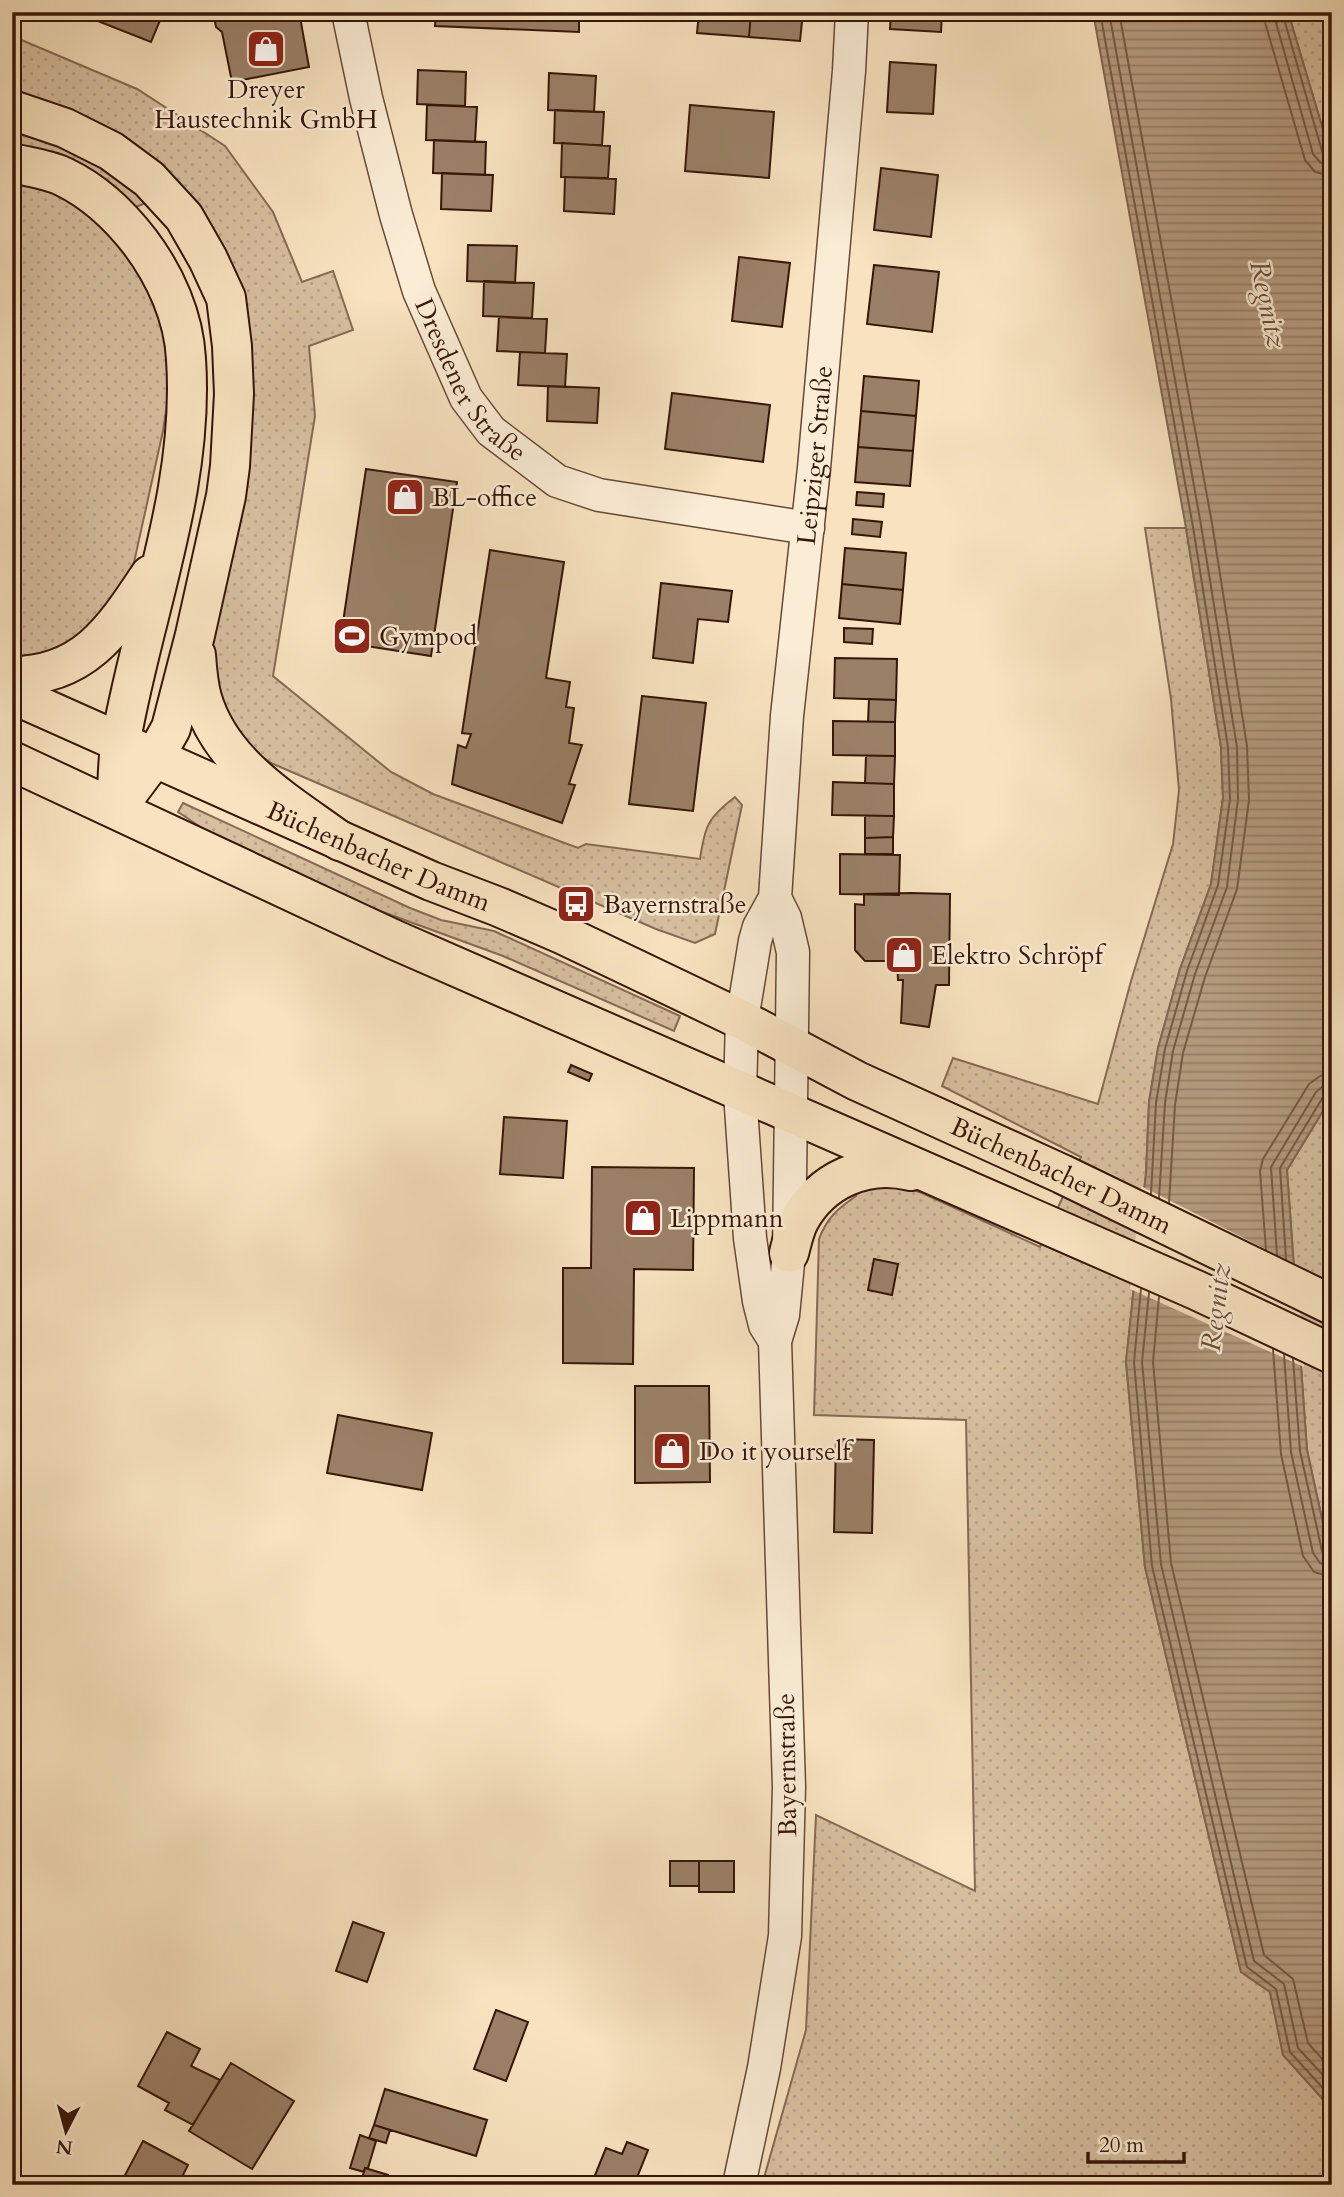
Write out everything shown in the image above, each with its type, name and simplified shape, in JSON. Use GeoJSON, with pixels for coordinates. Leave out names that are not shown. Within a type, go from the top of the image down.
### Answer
{"type":"FeatureCollection","features":[{"type":"Feature","properties":{"kind":"main road"},"geometry":{"type":"LineString","coordinates":[[12,110],[65,128],[100,145],[149,179],[184,217],[208,259],[226,299],[234,394],[230,466],[195,635],[171,728],[155,757],[116,809]]}},
{"type":"Feature","properties":{"kind":"main road"},"geometry":{"type":"LineString","coordinates":[[12,163],[63,176],[113,211],[149,254],[164,280],[174,304],[186,358],[186,416],[179,483],[120,742],[116,809]]}},
{"type":"Feature","properties":{"kind":"main road"},"geometry":{"type":"LineString","coordinates":[[12,676],[40,674],[82,657],[94,648],[124,615],[163,556]]}},
{"type":"Feature","properties":{"kind":"main road"},"geometry":{"type":"LineString","coordinates":[[195,635],[202,699],[209,717],[228,748],[247,772],[340,841]]}},
{"type":"Feature","properties":{"kind":"main road","name":"Büchenbacher Damm"},"geometry":{"type":"LineString","coordinates":[[12,694],[431,881],[521,916],[742,1020],[857,1081],[1071,1179],[1332,1305]]}},
{"type":"Feature","properties":{"kind":"main road","name":"Büchenbacher Damm"},"geometry":{"type":"LineString","coordinates":[[12,761],[395,940],[1243,1311],[1332,1354]]}},
{"type":"Feature","properties":{"kind":"main road"},"geometry":{"type":"LineString","coordinates":[[789,1253],[797,1224],[805,1210],[843,1177],[879,1168],[902,1169],[938,1177]]}},
{"type":"Feature","properties":{"kind":"street","name":"Dresdener Straße"},"geometry":{"type":"LineString","coordinates":[[348,12],[396,215],[419,291],[466,398],[491,431],[557,481],[599,495],[808,528]]}},
{"type":"Feature","properties":{"kind":"street","name":"Leipziger Straße"},"geometry":{"type":"LineString","coordinates":[[742,1020],[759,927],[775,898],[787,716],[808,528],[848,84],[852,12]]}},
{"type":"Feature","properties":{"kind":"street","name":"Leipziger Straße"},"geometry":{"type":"LineString","coordinates":[[775,898],[788,925],[793,952],[790,1045]]}},
{"type":"Feature","properties":{"kind":"street"},"geometry":{"type":"LineString","coordinates":[[740,1093],[742,1020]]}},
{"type":"Feature","properties":{"kind":"street"},"geometry":{"type":"LineString","coordinates":[[790,1045],[790,1113]]}},
{"type":"Feature","properties":{"kind":"street","name":"Bayernstraße"},"geometry":{"type":"LineString","coordinates":[[740,1093],[751,1238],[759,1301],[765,1325],[775,1341]]}},
{"type":"Feature","properties":{"kind":"street","name":"Bayernstraße"},"geometry":{"type":"LineString","coordinates":[[739,2185],[764,2068],[785,1936],[789,1787],[775,1341],[785,1303],[789,1253],[790,1113]]}},
{"type":"Feature","properties":{"kind":"shaded area"},"geometry":{"type":"Polygon","coordinates":[[[1288,12],[1332,12],[1332,160],[1288,12]]]}},
{"type":"Feature","properties":{"kind":"shaded area"},"geometry":{"type":"Polygon","coordinates":[[[12,36],[137,89],[225,146],[273,212],[302,282],[333,271],[353,330],[309,346],[315,416],[273,676],[391,772],[433,794],[578,848],[586,844],[700,859],[709,823],[735,797],[742,805],[715,934],[695,943],[656,929],[271,763],[246,741],[235,727],[220,696],[213,662],[213,641],[219,612],[225,256],[12,92],[12,36]]]}},
{"type":"Feature","properties":{"kind":"shaded area"},"geometry":{"type":"Polygon","coordinates":[[[12,126],[72,149],[108,168],[150,201],[136,207],[104,183],[12,147],[12,126]]]}},
{"type":"Feature","properties":{"kind":"shaded area"},"geometry":{"type":"Polygon","coordinates":[[[12,179],[36,185],[71,200],[129,250],[164,321],[170,384],[163,431],[133,567],[114,609],[52,656],[12,659],[12,179]]]}},
{"type":"Feature","properties":{"kind":"shaded area"},"geometry":{"type":"Polygon","coordinates":[[[1145,528],[1186,528],[1221,747],[1223,798],[1211,884],[1180,969],[1158,1048],[1149,1102],[1146,1173],[1126,1362],[1145,1567],[1241,1972],[1270,1992],[1284,2055],[1328,2105],[1332,2122],[1332,2185],[762,2185],[806,2030],[816,1815],[975,1891],[966,1420],[814,1415],[819,1239],[833,1214],[856,1196],[852,1190],[901,1186],[1040,1247],[1081,1157],[942,1086],[953,1058],[1098,1104],[1131,981],[1173,844],[1179,790],[1171,699],[1145,528]]]}},
{"type":"Feature","properties":{"kind":"shaded area"},"geometry":{"type":"Polygon","coordinates":[[[183,803],[410,908],[441,920],[494,931],[680,1016],[674,1031],[503,956],[372,908],[205,830],[178,812],[183,803]]]}},
{"type":"Feature","properties":{"kind":"shaded area"},"geometry":{"type":"Polygon","coordinates":[[[1332,1096],[1332,1565],[1307,1450],[1287,1170],[1332,1096]]]}},
{"type":"Feature","properties":{"kind":"water","name":"Regnitz"},"geometry":{"type":"Polygon","coordinates":[[[1093,12],[1288,12],[1332,160],[1332,1096],[1287,1170],[1307,1450],[1332,1565],[1332,2122],[1328,2105],[1283,2055],[1270,1992],[1241,1972],[1145,1567],[1126,1362],[1146,1173],[1149,1102],[1158,1048],[1180,969],[1211,884],[1223,798],[1221,747],[1186,528],[1093,12]]]}},
{"type":"Feature","properties":{"kind":"pier"},"geometry":{"type":"Polygon","coordinates":[[[1141,1186],[1297,1265],[1304,1367],[1130,1289],[1141,1186]]]}},
{"type":"Feature","properties":{"kind":"building"},"geometry":{"type":"Polygon","coordinates":[[[75,12],[146,12],[161,18],[151,42],[75,12]]]}},
{"type":"Feature","properties":{"kind":"building","name":"Dreyer Haustechnik GmbH"},"geometry":{"type":"Polygon","coordinates":[[[213,12],[303,12],[300,17],[309,67],[232,82],[222,32],[216,27],[213,12]]]}},
{"type":"Feature","properties":{"kind":"building"},"geometry":{"type":"Polygon","coordinates":[[[436,12],[579,12],[579,32],[435,26],[436,12]]]}},
{"type":"Feature","properties":{"kind":"building"},"geometry":{"type":"Polygon","coordinates":[[[699,12],[751,12],[749,37],[697,33],[699,12]]]}},
{"type":"Feature","properties":{"kind":"building"},"geometry":{"type":"Polygon","coordinates":[[[751,12],[803,12],[800,41],[749,37],[751,12]]]}},
{"type":"Feature","properties":{"kind":"building"},"geometry":{"type":"Polygon","coordinates":[[[891,12],[942,12],[941,32],[890,29],[891,12]]]}},
{"type":"Feature","properties":{"kind":"building"},"geometry":{"type":"Polygon","coordinates":[[[890,62],[936,65],[933,114],[887,112],[890,62]]]}},
{"type":"Feature","properties":{"kind":"building"},"geometry":{"type":"Polygon","coordinates":[[[418,70],[466,72],[465,106],[417,104],[418,70]]]}},
{"type":"Feature","properties":{"kind":"building"},"geometry":{"type":"Polygon","coordinates":[[[549,73],[596,76],[594,112],[548,110],[549,73]]]}},
{"type":"Feature","properties":{"kind":"building"},"geometry":{"type":"Polygon","coordinates":[[[427,105],[477,107],[475,142],[426,140],[427,105]]]}},
{"type":"Feature","properties":{"kind":"building"},"geometry":{"type":"Polygon","coordinates":[[[690,105],[774,112],[769,178],[685,171],[690,105]]]}},
{"type":"Feature","properties":{"kind":"building"},"geometry":{"type":"Polygon","coordinates":[[[555,110],[604,112],[602,145],[554,143],[555,110]]]}},
{"type":"Feature","properties":{"kind":"building"},"geometry":{"type":"Polygon","coordinates":[[[434,140],[486,142],[485,175],[433,173],[434,140]]]}},
{"type":"Feature","properties":{"kind":"building"},"geometry":{"type":"Polygon","coordinates":[[[562,143],[610,146],[608,178],[561,177],[562,143]]]}},
{"type":"Feature","properties":{"kind":"building"},"geometry":{"type":"Polygon","coordinates":[[[881,168],[938,175],[931,237],[874,230],[881,168]]]}},
{"type":"Feature","properties":{"kind":"building"},"geometry":{"type":"Polygon","coordinates":[[[442,173],[493,175],[491,211],[441,209],[442,173]]]}},
{"type":"Feature","properties":{"kind":"building"},"geometry":{"type":"Polygon","coordinates":[[[565,177],[616,179],[614,214],[564,211],[565,177]]]}},
{"type":"Feature","properties":{"kind":"building"},"geometry":{"type":"Polygon","coordinates":[[[468,245],[517,246],[515,283],[467,281],[468,245]]]}},
{"type":"Feature","properties":{"kind":"building"},"geometry":{"type":"Polygon","coordinates":[[[739,257],[790,263],[782,327],[732,321],[739,257]]]}},
{"type":"Feature","properties":{"kind":"building"},"geometry":{"type":"Polygon","coordinates":[[[874,265],[939,272],[932,332],[867,324],[874,265]]]}},
{"type":"Feature","properties":{"kind":"building"},"geometry":{"type":"Polygon","coordinates":[[[484,281],[534,283],[532,318],[483,316],[484,281]]]}},
{"type":"Feature","properties":{"kind":"building"},"geometry":{"type":"Polygon","coordinates":[[[499,317],[547,319],[545,353],[497,351],[499,317]]]}},
{"type":"Feature","properties":{"kind":"building"},"geometry":{"type":"Polygon","coordinates":[[[520,352],[567,354],[565,387],[518,385],[520,352]]]}},
{"type":"Feature","properties":{"kind":"building"},"geometry":{"type":"Polygon","coordinates":[[[864,376],[919,381],[916,416],[861,411],[864,376]]]}},
{"type":"Feature","properties":{"kind":"building"},"geometry":{"type":"Polygon","coordinates":[[[548,386],[599,388],[597,423],[547,421],[548,386]]]}},
{"type":"Feature","properties":{"kind":"building"},"geometry":{"type":"Polygon","coordinates":[[[672,393],[770,405],[763,462],[665,449],[672,393]]]}},
{"type":"Feature","properties":{"kind":"building"},"geometry":{"type":"Polygon","coordinates":[[[861,411],[916,416],[913,451],[858,447],[861,411]]]}},
{"type":"Feature","properties":{"kind":"building"},"geometry":{"type":"Polygon","coordinates":[[[858,447],[913,451],[910,486],[855,482],[858,447]]]}},
{"type":"Feature","properties":{"kind":"building"},"geometry":{"type":"Polygon","coordinates":[[[366,469],[457,482],[431,656],[340,642],[366,469]]]}},
{"type":"Feature","properties":{"kind":"building"},"geometry":{"type":"Polygon","coordinates":[[[857,492],[884,494],[883,507],[856,505],[857,492]]]}},
{"type":"Feature","properties":{"kind":"building"},"geometry":{"type":"Polygon","coordinates":[[[853,519],[882,522],[880,537],[852,534],[853,519]]]}},
{"type":"Feature","properties":{"kind":"building"},"geometry":{"type":"Polygon","coordinates":[[[845,548],[906,553],[903,590],[842,584],[845,548]]]}},
{"type":"Feature","properties":{"kind":"building"},"geometry":{"type":"Polygon","coordinates":[[[490,550],[564,562],[546,678],[570,682],[566,707],[574,708],[569,743],[582,745],[569,784],[575,785],[562,823],[452,784],[458,745],[466,748],[471,734],[462,733],[490,550]]]}},
{"type":"Feature","properties":{"kind":"building"},"geometry":{"type":"Polygon","coordinates":[[[661,583],[732,591],[728,622],[698,619],[693,663],[653,658],[661,583]]]}},
{"type":"Feature","properties":{"kind":"building"},"geometry":{"type":"Polygon","coordinates":[[[842,584],[903,590],[900,624],[839,618],[842,584]]]}},
{"type":"Feature","properties":{"kind":"building"},"geometry":{"type":"Polygon","coordinates":[[[844,628],[873,629],[872,644],[844,642],[844,628]]]}},
{"type":"Feature","properties":{"kind":"building"},"geometry":{"type":"Polygon","coordinates":[[[835,658],[897,659],[896,700],[834,698],[835,658]]]}},
{"type":"Feature","properties":{"kind":"building"},"geometry":{"type":"Polygon","coordinates":[[[642,696],[706,703],[693,811],[629,804],[642,696]]]}},
{"type":"Feature","properties":{"kind":"building"},"geometry":{"type":"Polygon","coordinates":[[[869,699],[896,700],[895,722],[868,722],[869,699]]]}},
{"type":"Feature","properties":{"kind":"building"},"geometry":{"type":"Polygon","coordinates":[[[833,721],[895,722],[895,756],[833,755],[833,721]]]}},
{"type":"Feature","properties":{"kind":"building"},"geometry":{"type":"Polygon","coordinates":[[[866,756],[895,756],[894,784],[865,783],[866,756]]]}},
{"type":"Feature","properties":{"kind":"building"},"geometry":{"type":"Polygon","coordinates":[[[833,782],[894,784],[894,816],[832,815],[833,782]]]}},
{"type":"Feature","properties":{"kind":"building"},"geometry":{"type":"Polygon","coordinates":[[[865,816],[894,816],[893,837],[865,838],[865,816]]]}},
{"type":"Feature","properties":{"kind":"building"},"geometry":{"type":"Polygon","coordinates":[[[893,837],[893,854],[865,854],[865,838],[893,837]]]}},
{"type":"Feature","properties":{"kind":"building"},"geometry":{"type":"Polygon","coordinates":[[[840,854],[900,855],[899,895],[840,894],[840,854]]]}},
{"type":"Feature","properties":{"kind":"building","name":"Elektro Schröpf"},"geometry":{"type":"Polygon","coordinates":[[[864,894],[950,894],[949,985],[936,985],[929,1027],[901,1023],[903,980],[898,980],[897,961],[865,961],[855,950],[855,904],[864,905],[864,894]]]}},
{"type":"Feature","properties":{"kind":"building"},"geometry":{"type":"Polygon","coordinates":[[[571,1065],[592,1074],[589,1081],[568,1072],[571,1065]]]}},
{"type":"Feature","properties":{"kind":"building"},"geometry":{"type":"Polygon","coordinates":[[[504,1117],[567,1121],[563,1178],[500,1174],[504,1117]]]}},
{"type":"Feature","properties":{"kind":"building","name":"Lippmann"},"geometry":{"type":"Polygon","coordinates":[[[592,1167],[694,1168],[693,1270],[634,1269],[633,1364],[563,1363],[563,1268],[591,1268],[592,1167]]]}},
{"type":"Feature","properties":{"kind":"building"},"geometry":{"type":"Polygon","coordinates":[[[874,1259],[898,1264],[892,1295],[868,1290],[874,1259]]]}},
{"type":"Feature","properties":{"kind":"building","name":"Do it yourself"},"geometry":{"type":"Polygon","coordinates":[[[635,1386],[709,1386],[710,1482],[635,1483],[635,1386]]]}},
{"type":"Feature","properties":{"kind":"building"},"geometry":{"type":"Polygon","coordinates":[[[338,1415],[432,1433],[422,1490],[327,1473],[338,1415]]]}},
{"type":"Feature","properties":{"kind":"building"},"geometry":{"type":"Polygon","coordinates":[[[836,1439],[874,1440],[872,1533],[834,1532],[836,1439]]]}},
{"type":"Feature","properties":{"kind":"building"},"geometry":{"type":"Polygon","coordinates":[[[670,1861],[699,1861],[699,1886],[670,1886],[670,1861]]]}},
{"type":"Feature","properties":{"kind":"building"},"geometry":{"type":"Polygon","coordinates":[[[699,1861],[734,1861],[734,1892],[699,1892],[699,1861]]]}},
{"type":"Feature","properties":{"kind":"building"},"geometry":{"type":"Polygon","coordinates":[[[353,1922],[384,1933],[367,1982],[336,1971],[353,1922]]]}},
{"type":"Feature","properties":{"kind":"building"},"geometry":{"type":"Polygon","coordinates":[[[496,2010],[528,2022],[506,2081],[474,2069],[496,2010]]]}},
{"type":"Feature","properties":{"kind":"building"},"geometry":{"type":"Polygon","coordinates":[[[167,2032],[200,2049],[191,2066],[220,2080],[193,2125],[165,2110],[169,2103],[138,2086],[167,2032]]]}},
{"type":"Feature","properties":{"kind":"building"},"geometry":{"type":"Polygon","coordinates":[[[231,2063],[294,2101],[252,2169],[189,2131],[231,2063]]]}},
{"type":"Feature","properties":{"kind":"building"},"geometry":{"type":"Polygon","coordinates":[[[385,2089],[487,2120],[476,2156],[374,2125],[385,2089]]]}},
{"type":"Feature","properties":{"kind":"building"},"geometry":{"type":"Polygon","coordinates":[[[374,2125],[390,2130],[386,2143],[369,2138],[374,2125]]]}},
{"type":"Feature","properties":{"kind":"building"},"geometry":{"type":"Polygon","coordinates":[[[360,2135],[376,2141],[368,2168],[365,2168],[364,2172],[350,2168],[360,2135]]]}},
{"type":"Feature","properties":{"kind":"building"},"geometry":{"type":"Polygon","coordinates":[[[143,2141],[188,2165],[178,2185],[128,2185],[122,2181],[143,2141]]]}},
{"type":"Feature","properties":{"kind":"building"},"geometry":{"type":"Polygon","coordinates":[[[627,2142],[648,2150],[634,2185],[591,2185],[606,2148],[622,2154],[627,2142]]]}},
{"type":"Feature","properties":{"kind":"building"},"geometry":{"type":"Polygon","coordinates":[[[365,2168],[388,2175],[387,2178],[409,2185],[360,2185],[365,2168]]]}},
{"type":"Feature","properties":{"kind":"place","name":"Dreyer Haustechnik GmbH"},"geometry":{"type":"Point","coordinates":[266,49]}},
{"type":"Feature","properties":{"kind":"place","name":"BL-office"},"geometry":{"type":"Point","coordinates":[405,497]}},
{"type":"Feature","properties":{"kind":"place","name":"Gympod"},"geometry":{"type":"Point","coordinates":[352,636]}},
{"type":"Feature","properties":{"kind":"place","name":"Bayernstraße"},"geometry":{"type":"Point","coordinates":[576,904]}},
{"type":"Feature","properties":{"kind":"place","name":"Elektro Schröpf"},"geometry":{"type":"Point","coordinates":[904,955]}},
{"type":"Feature","properties":{"kind":"place","name":"Lippmann"},"geometry":{"type":"Point","coordinates":[643,1218]}},
{"type":"Feature","properties":{"kind":"place","name":"Do it yourself"},"geometry":{"type":"Point","coordinates":[672,1451]}}]}
